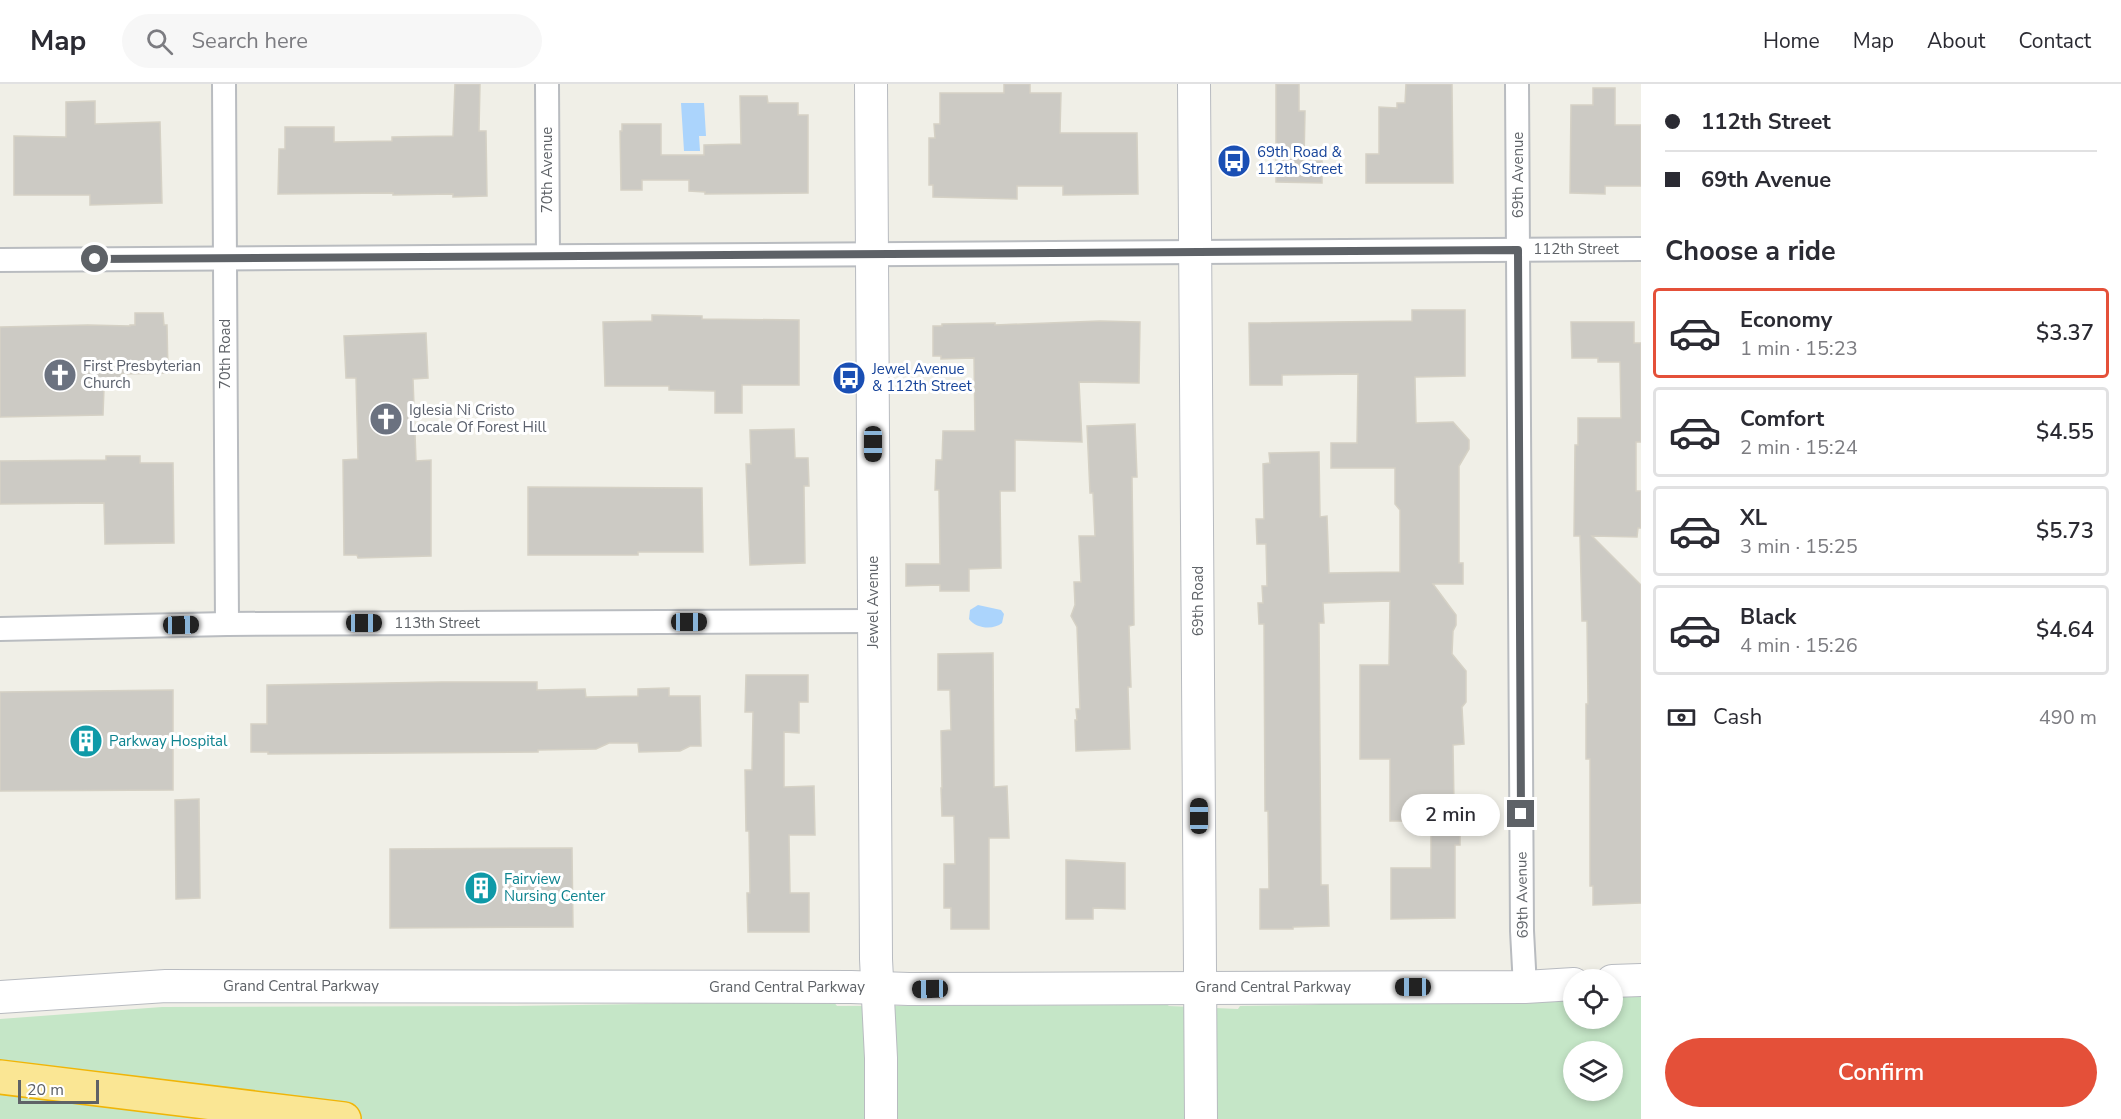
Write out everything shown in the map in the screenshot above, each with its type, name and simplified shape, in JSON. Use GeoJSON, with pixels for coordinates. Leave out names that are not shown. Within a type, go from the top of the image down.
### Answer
{"type":"FeatureCollection","features":[{"type":"Feature","properties":{"kind":"highway"},"geometry":{"type":"LineString","coordinates":[[0,1077],[344,1119]]}},
{"type":"Feature","properties":{"kind":"street","name":"70th Road"},"geometry":{"type":"LineString","coordinates":[[224,84],[227,624]]}},
{"type":"Feature","properties":{"kind":"street","name":"70th Avenue"},"geometry":{"type":"LineString","coordinates":[[547,84],[548,256]]}},
{"type":"Feature","properties":{"kind":"street","name":"Jewel Avenue"},"geometry":{"type":"LineString","coordinates":[[871,84],[873,621],[881,1119]]}},
{"type":"Feature","properties":{"kind":"street","name":"69th Road"},"geometry":{"type":"LineString","coordinates":[[1194,84],[1201,1108]]}},
{"type":"Feature","properties":{"kind":"street","name":"69th Avenue"},"geometry":{"type":"LineString","coordinates":[[1517,84],[1522,931],[1525,987]]}},
{"type":"Feature","properties":{"kind":"street","name":"112th Street"},"geometry":{"type":"LineString","coordinates":[[0,260],[1641,249]]}},
{"type":"Feature","properties":{"kind":"street","name":"113th Street"},"geometry":{"type":"LineString","coordinates":[[0,628],[227,624],[873,621]]}},
{"type":"Feature","properties":{"kind":"street"},"geometry":{"type":"LineString","coordinates":[[1623,981],[1641,980]]}},
{"type":"Feature","properties":{"kind":"street","name":"Grand Central Parkway"},"geometry":{"type":"LineString","coordinates":[[0,997],[166,986],[909,989],[1525,987],[1563,985]]}},
{"type":"Feature","properties":{"kind":"green space"},"geometry":{"type":"Polygon","coordinates":[[[1641,980],[1641,1119],[0,1119],[0,1019],[162,1007],[516,1006],[833,1001],[837,1006],[1165,1003],[1169,1006],[1238,1009],[1240,1006],[1309,1005],[1563,985],[1563,1029],[1623,1029],[1623,981],[1641,980]]]}},
{"type":"Feature","properties":{"kind":"water"},"geometry":{"type":"Polygon","coordinates":[[[681,103],[704,103],[706,136],[699,136],[700,151],[684,151],[681,103]]]}},
{"type":"Feature","properties":{"kind":"water"},"geometry":{"type":"Polygon","coordinates":[[[978,605],[1001,610],[1004,614],[1002,623],[994,627],[985,627],[972,622],[969,619],[970,610],[978,605]]]}},
{"type":"Feature","properties":{"kind":"building"},"geometry":{"type":"Polygon","coordinates":[[[455,84],[480,84],[479,131],[486,131],[487,196],[453,197],[453,194],[393,195],[393,193],[278,194],[279,149],[285,149],[285,127],[334,127],[334,142],[392,141],[392,137],[453,136],[455,84]]]}},
{"type":"Feature","properties":{"kind":"building"},"geometry":{"type":"Polygon","coordinates":[[[1004,84],[1030,84],[1030,93],[1061,93],[1060,133],[1137,133],[1138,194],[1063,195],[1063,186],[1017,186],[1017,199],[933,197],[933,185],[929,185],[929,138],[935,138],[934,124],[940,124],[940,93],[1004,93],[1004,84]]]}},
{"type":"Feature","properties":{"kind":"building"},"geometry":{"type":"Polygon","coordinates":[[[1276,84],[1299,84],[1299,111],[1305,111],[1304,161],[1322,161],[1322,183],[1276,182],[1276,84]]]}},
{"type":"Feature","properties":{"kind":"building"},"geometry":{"type":"Polygon","coordinates":[[[1406,84],[1452,84],[1453,183],[1366,183],[1366,154],[1379,154],[1379,107],[1397,108],[1397,103],[1405,103],[1406,84]]]}},
{"type":"Feature","properties":{"kind":"building"},"geometry":{"type":"Polygon","coordinates":[[[1593,88],[1615,88],[1615,125],[1641,125],[1641,186],[1605,186],[1605,194],[1570,193],[1571,105],[1593,105],[1593,88]]]}},
{"type":"Feature","properties":{"kind":"building"},"geometry":{"type":"Polygon","coordinates":[[[740,96],[767,96],[768,103],[798,103],[798,115],[808,115],[808,193],[705,194],[705,192],[689,191],[689,180],[642,180],[642,190],[621,190],[620,131],[622,131],[622,124],[661,124],[661,155],[704,155],[704,145],[741,144],[740,96]]]}},
{"type":"Feature","properties":{"kind":"building"},"geometry":{"type":"Polygon","coordinates":[[[95,101],[95,124],[160,122],[162,203],[90,205],[90,195],[14,195],[14,136],[66,137],[66,102],[95,101]]]}},
{"type":"Feature","properties":{"kind":"building"},"geometry":{"type":"Polygon","coordinates":[[[1412,310],[1465,310],[1465,376],[1415,377],[1416,423],[1453,422],[1469,440],[1469,449],[1459,466],[1459,563],[1463,563],[1463,584],[1433,584],[1456,615],[1452,654],[1466,671],[1466,702],[1462,707],[1464,744],[1453,745],[1454,804],[1460,804],[1460,845],[1455,845],[1455,918],[1391,919],[1391,868],[1431,868],[1431,821],[1390,821],[1390,759],[1360,759],[1360,665],[1389,665],[1390,601],[1323,603],[1324,623],[1319,623],[1321,885],[1328,885],[1329,926],[1260,929],[1260,889],[1269,889],[1268,811],[1265,811],[1264,624],[1259,624],[1258,603],[1263,603],[1262,586],[1267,586],[1266,544],[1257,544],[1256,519],[1264,519],[1263,464],[1270,463],[1269,453],[1319,452],[1320,517],[1327,516],[1329,573],[1400,572],[1400,510],[1395,504],[1395,468],[1331,468],[1331,443],[1357,443],[1358,374],[1282,375],[1282,385],[1250,385],[1249,323],[1412,321],[1412,310]]]}},
{"type":"Feature","properties":{"kind":"building","name":"First Presbyterian Church"},"geometry":{"type":"Polygon","coordinates":[[[135,313],[163,313],[164,325],[167,325],[168,373],[121,374],[121,388],[104,388],[103,415],[0,417],[0,327],[130,326],[135,325],[135,313]]]}},
{"type":"Feature","properties":{"kind":"building"},"geometry":{"type":"Polygon","coordinates":[[[652,315],[702,316],[702,319],[799,320],[799,385],[742,385],[742,413],[715,413],[715,391],[669,390],[669,386],[605,386],[603,322],[652,321],[652,315]]]}},
{"type":"Feature","properties":{"kind":"building"},"geometry":{"type":"Polygon","coordinates":[[[1140,322],[1139,383],[1079,382],[1082,442],[1015,440],[1015,491],[1000,491],[1001,568],[969,569],[969,591],[940,591],[940,585],[906,586],[906,564],[940,564],[939,490],[935,490],[936,460],[942,460],[943,431],[975,431],[974,358],[941,359],[941,356],[933,356],[933,326],[1140,322]]]}},
{"type":"Feature","properties":{"kind":"building"},"geometry":{"type":"Polygon","coordinates":[[[1571,322],[1634,322],[1634,343],[1641,343],[1641,442],[1636,442],[1636,491],[1641,491],[1641,528],[1638,528],[1637,537],[1592,536],[1641,585],[1641,903],[1593,905],[1593,886],[1590,886],[1590,759],[1586,759],[1587,621],[1582,621],[1580,536],[1574,536],[1575,445],[1578,445],[1578,418],[1621,418],[1620,362],[1598,362],[1598,358],[1572,358],[1571,322]]]}},
{"type":"Feature","properties":{"kind":"building","name":"Iglesia Ni Cristo Locale Of Forest Hill"},"geometry":{"type":"Polygon","coordinates":[[[426,333],[428,378],[413,379],[416,461],[431,460],[431,556],[358,558],[357,555],[344,555],[343,460],[358,459],[356,378],[346,378],[344,336],[426,333]]]}},
{"type":"Feature","properties":{"kind":"building"},"geometry":{"type":"Polygon","coordinates":[[[1135,424],[1137,477],[1132,477],[1134,625],[1129,626],[1131,687],[1128,687],[1130,749],[1076,751],[1076,709],[1080,709],[1077,627],[1071,616],[1075,605],[1074,582],[1081,582],[1079,536],[1095,536],[1093,493],[1090,493],[1087,426],[1135,424]]]}},
{"type":"Feature","properties":{"kind":"building"},"geometry":{"type":"Polygon","coordinates":[[[794,429],[795,458],[808,458],[809,486],[804,486],[805,563],[750,565],[746,464],[751,464],[750,430],[794,429]]]}},
{"type":"Feature","properties":{"kind":"building"},"geometry":{"type":"Polygon","coordinates":[[[106,456],[140,456],[140,463],[173,463],[174,543],[105,544],[104,503],[0,504],[0,461],[106,460],[106,456]]]}},
{"type":"Feature","properties":{"kind":"building"},"geometry":{"type":"Polygon","coordinates":[[[528,487],[702,488],[703,552],[638,552],[638,555],[528,555],[528,487]]]}},
{"type":"Feature","properties":{"kind":"building"},"geometry":{"type":"Polygon","coordinates":[[[993,653],[994,787],[1007,786],[1009,838],[989,838],[989,929],[951,929],[951,908],[944,908],[944,864],[955,864],[954,816],[942,816],[941,788],[941,731],[951,730],[950,690],[938,690],[938,654],[993,653]]]}},
{"type":"Feature","properties":{"kind":"building"},"geometry":{"type":"Polygon","coordinates":[[[746,675],[808,675],[808,702],[799,702],[799,733],[784,732],[784,787],[814,786],[815,835],[789,835],[790,893],[809,893],[809,932],[748,932],[749,831],[746,831],[745,770],[752,770],[753,712],[745,712],[746,675]]]}},
{"type":"Feature","properties":{"kind":"building"},"geometry":{"type":"Polygon","coordinates":[[[537,682],[537,690],[585,689],[586,697],[638,696],[638,689],[669,688],[669,696],[700,696],[701,746],[690,746],[680,751],[639,752],[638,743],[609,743],[596,749],[538,750],[538,752],[268,754],[268,752],[251,752],[251,724],[267,724],[267,685],[537,682]]]}},
{"type":"Feature","properties":{"kind":"building","name":"Parkway Hospital"},"geometry":{"type":"Polygon","coordinates":[[[173,690],[173,790],[0,791],[0,692],[173,690]]]}},
{"type":"Feature","properties":{"kind":"building"},"geometry":{"type":"Polygon","coordinates":[[[199,799],[200,898],[176,899],[175,800],[199,799]]]}},
{"type":"Feature","properties":{"kind":"building","name":"Fairview Nursing Center"},"geometry":{"type":"Polygon","coordinates":[[[572,848],[573,927],[390,928],[390,849],[572,848]]]}},
{"type":"Feature","properties":{"kind":"building"},"geometry":{"type":"Polygon","coordinates":[[[1066,860],[1125,863],[1125,909],[1093,908],[1093,919],[1066,919],[1066,860]]]}},
{"type":"Feature","properties":{"kind":"place","name":"69th Road & 112th Street"},"geometry":{"type":"Point","coordinates":[1234,161]}},
{"type":"Feature","properties":{"kind":"place","name":"First Presbyterian Church"},"geometry":{"type":"Point","coordinates":[60,375]}},
{"type":"Feature","properties":{"kind":"place","name":"Jewel Avenue & 112th Street"},"geometry":{"type":"Point","coordinates":[849,378]}},
{"type":"Feature","properties":{"kind":"place","name":"Iglesia Ni Cristo Locale Of Forest Hill"},"geometry":{"type":"Point","coordinates":[386,419]}},
{"type":"Feature","properties":{"kind":"place","name":"Parkway Hospital"},"geometry":{"type":"Point","coordinates":[86,741]}},
{"type":"Feature","properties":{"kind":"place","name":"Fairview Nursing Center"},"geometry":{"type":"Point","coordinates":[481,888]}},
{"type":"Feature","properties":{"kind":"route"},"geometry":{"type":"LineString","coordinates":[[95,259],[1518,250],[1521,814]]}}]}
